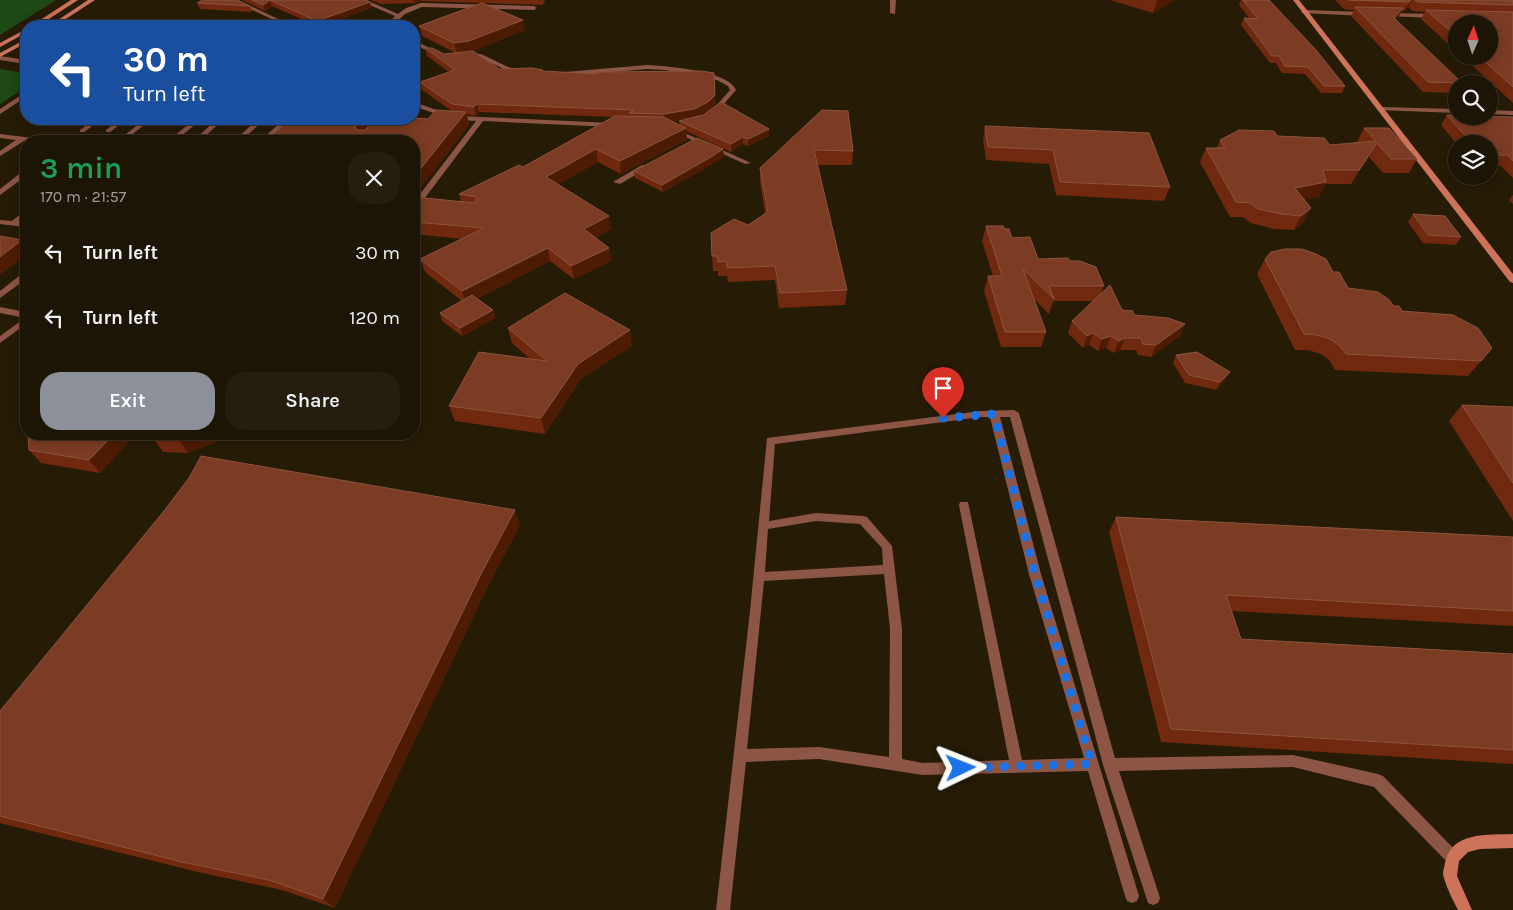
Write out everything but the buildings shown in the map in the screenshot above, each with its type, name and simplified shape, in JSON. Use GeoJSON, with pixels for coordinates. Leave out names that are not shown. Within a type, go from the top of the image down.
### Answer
{"type":"FeatureCollection","features":[{"type":"Feature","properties":{"kind":"street"},"geometry":{"type":"LineString","coordinates":[[43,20],[75,0]]}},
{"type":"Feature","properties":{"kind":"street"},"geometry":{"type":"LineString","coordinates":[[61,20],[92,0]]}},
{"type":"Feature","properties":{"kind":"street"},"geometry":{"type":"LineString","coordinates":[[234,0],[277,20]]}},
{"type":"Feature","properties":{"kind":"street"},"geometry":{"type":"LineString","coordinates":[[361,0],[398,16]]}},
{"type":"Feature","properties":{"kind":"street"},"geometry":{"type":"LineString","coordinates":[[892,13],[893,0]]}},
{"type":"Feature","properties":{"kind":"street"},"geometry":{"type":"LineString","coordinates":[[1296,0],[1513,280]]}},
{"type":"Feature","properties":{"kind":"street"},"geometry":{"type":"LineString","coordinates":[[396,20],[398,16],[410,9],[431,4],[534,8]]}},
{"type":"Feature","properties":{"kind":"street"},"geometry":{"type":"LineString","coordinates":[[1304,12],[1374,14]]}},
{"type":"Feature","properties":{"kind":"street"},"geometry":{"type":"LineString","coordinates":[[1384,14],[1443,16]]}},
{"type":"Feature","properties":{"kind":"street"},"geometry":{"type":"LineString","coordinates":[[0,44],[20,34]]}},
{"type":"Feature","properties":{"kind":"street"},"geometry":{"type":"LineString","coordinates":[[9,40],[20,41]]}},
{"type":"Feature","properties":{"kind":"street"},"geometry":{"type":"LineString","coordinates":[[0,56],[20,44]]}},
{"type":"Feature","properties":{"kind":"street"},"geometry":{"type":"LineString","coordinates":[[420,45],[446,58]]}},
{"type":"Feature","properties":{"kind":"street"},"geometry":{"type":"LineString","coordinates":[[456,58],[479,55],[506,68],[528,72]]}},
{"type":"Feature","properties":{"kind":"street"},"geometry":{"type":"LineString","coordinates":[[0,56],[20,61]]}},
{"type":"Feature","properties":{"kind":"street"},"geometry":{"type":"LineString","coordinates":[[558,74],[647,67],[666,68],[719,78],[731,85],[733,90],[708,119]]}},
{"type":"Feature","properties":{"kind":"street"},"geometry":{"type":"LineString","coordinates":[[0,112],[20,98]]}},
{"type":"Feature","properties":{"kind":"street"},"geometry":{"type":"LineString","coordinates":[[420,106],[442,115],[480,120],[616,125]]}},
{"type":"Feature","properties":{"kind":"street"},"geometry":{"type":"LineString","coordinates":[[1380,109],[1448,111]]}},
{"type":"Feature","properties":{"kind":"street"},"geometry":{"type":"LineString","coordinates":[[1498,112],[1513,113]]}},
{"type":"Feature","properties":{"kind":"street"},"geometry":{"type":"LineString","coordinates":[[420,202],[480,120]]}},
{"type":"Feature","properties":{"kind":"street"},"geometry":{"type":"LineString","coordinates":[[589,134],[607,124]]}},
{"type":"Feature","properties":{"kind":"street"},"geometry":{"type":"LineString","coordinates":[[684,124],[665,126],[748,163]]}},
{"type":"Feature","properties":{"kind":"street"},"geometry":{"type":"LineString","coordinates":[[82,132],[91,125]]}},
{"type":"Feature","properties":{"kind":"street"},"geometry":{"type":"LineString","coordinates":[[108,131],[116,125]]}},
{"type":"Feature","properties":{"kind":"street"},"geometry":{"type":"LineString","coordinates":[[128,135],[141,125]]}},
{"type":"Feature","properties":{"kind":"street"},"geometry":{"type":"LineString","coordinates":[[178,135],[191,125]]}},
{"type":"Feature","properties":{"kind":"street"},"geometry":{"type":"LineString","coordinates":[[203,135],[213,125]]}},
{"type":"Feature","properties":{"kind":"street"},"geometry":{"type":"LineString","coordinates":[[244,135],[255,125]]}},
{"type":"Feature","properties":{"kind":"street"},"geometry":{"type":"LineString","coordinates":[[271,135],[281,125]]}},
{"type":"Feature","properties":{"kind":"street"},"geometry":{"type":"LineString","coordinates":[[0,136],[20,139]]}},
{"type":"Feature","properties":{"kind":"street"},"geometry":{"type":"LineString","coordinates":[[0,154],[20,140]]}},
{"type":"Feature","properties":{"kind":"street"},"geometry":{"type":"LineString","coordinates":[[688,145],[697,140]]}},
{"type":"Feature","properties":{"kind":"street"},"geometry":{"type":"LineString","coordinates":[[617,182],[653,163]]}},
{"type":"Feature","properties":{"kind":"street"},"geometry":{"type":"LineString","coordinates":[[0,193],[20,178]]}},
{"type":"Feature","properties":{"kind":"street"},"geometry":{"type":"LineString","coordinates":[[14,224],[20,219]]}},
{"type":"Feature","properties":{"kind":"street"},"geometry":{"type":"LineString","coordinates":[[0,222],[20,224]]}},
{"type":"Feature","properties":{"kind":"street"},"geometry":{"type":"LineString","coordinates":[[0,295],[20,280]]}},
{"type":"Feature","properties":{"kind":"street"},"geometry":{"type":"LineString","coordinates":[[0,310],[20,313]]}},
{"type":"Feature","properties":{"kind":"street"},"geometry":{"type":"LineString","coordinates":[[0,340],[20,325]]}},
{"type":"Feature","properties":{"kind":"street"},"geometry":{"type":"LineString","coordinates":[[723,910],[759,577],[770,440],[971,415],[1014,413],[1110,765],[1153,898]]}},
{"type":"Feature","properties":{"kind":"street"},"geometry":{"type":"LineString","coordinates":[[994,414],[1035,574],[1132,896]]}},
{"type":"Feature","properties":{"kind":"street"},"geometry":{"type":"LineString","coordinates":[[964,505],[1017,766]]}},
{"type":"Feature","properties":{"kind":"street"},"geometry":{"type":"LineString","coordinates":[[763,526],[816,517],[863,520],[887,546],[896,629],[895,765]]}},
{"type":"Feature","properties":{"kind":"street"},"geometry":{"type":"LineString","coordinates":[[759,577],[890,569]]}},
{"type":"Feature","properties":{"kind":"street"},"geometry":{"type":"LineString","coordinates":[[740,756],[819,753],[923,769],[1092,764]]}},
{"type":"Feature","properties":{"kind":"street"},"geometry":{"type":"LineString","coordinates":[[1110,765],[1293,761],[1378,781],[1453,858]]}},
{"type":"Feature","properties":{"kind":"street"},"geometry":{"type":"LineString","coordinates":[[1465,910],[1450,876],[1453,858],[1464,846],[1496,840],[1513,841]]}},
{"type":"Feature","properties":{"kind":"green space"},"geometry":{"type":"Polygon","coordinates":[[[0,0],[56,0],[24,20],[20,20],[20,22],[0,35],[0,0]]]}},
{"type":"Feature","properties":{"kind":"green space"},"geometry":{"type":"Polygon","coordinates":[[[0,69],[20,72],[20,91],[0,104],[0,69]]]}},
{"type":"Feature","properties":{"kind":"route"},"geometry":{"type":"LineString","coordinates":[[943,418],[994,414],[1035,574],[1092,764],[961,768]]}}]}
